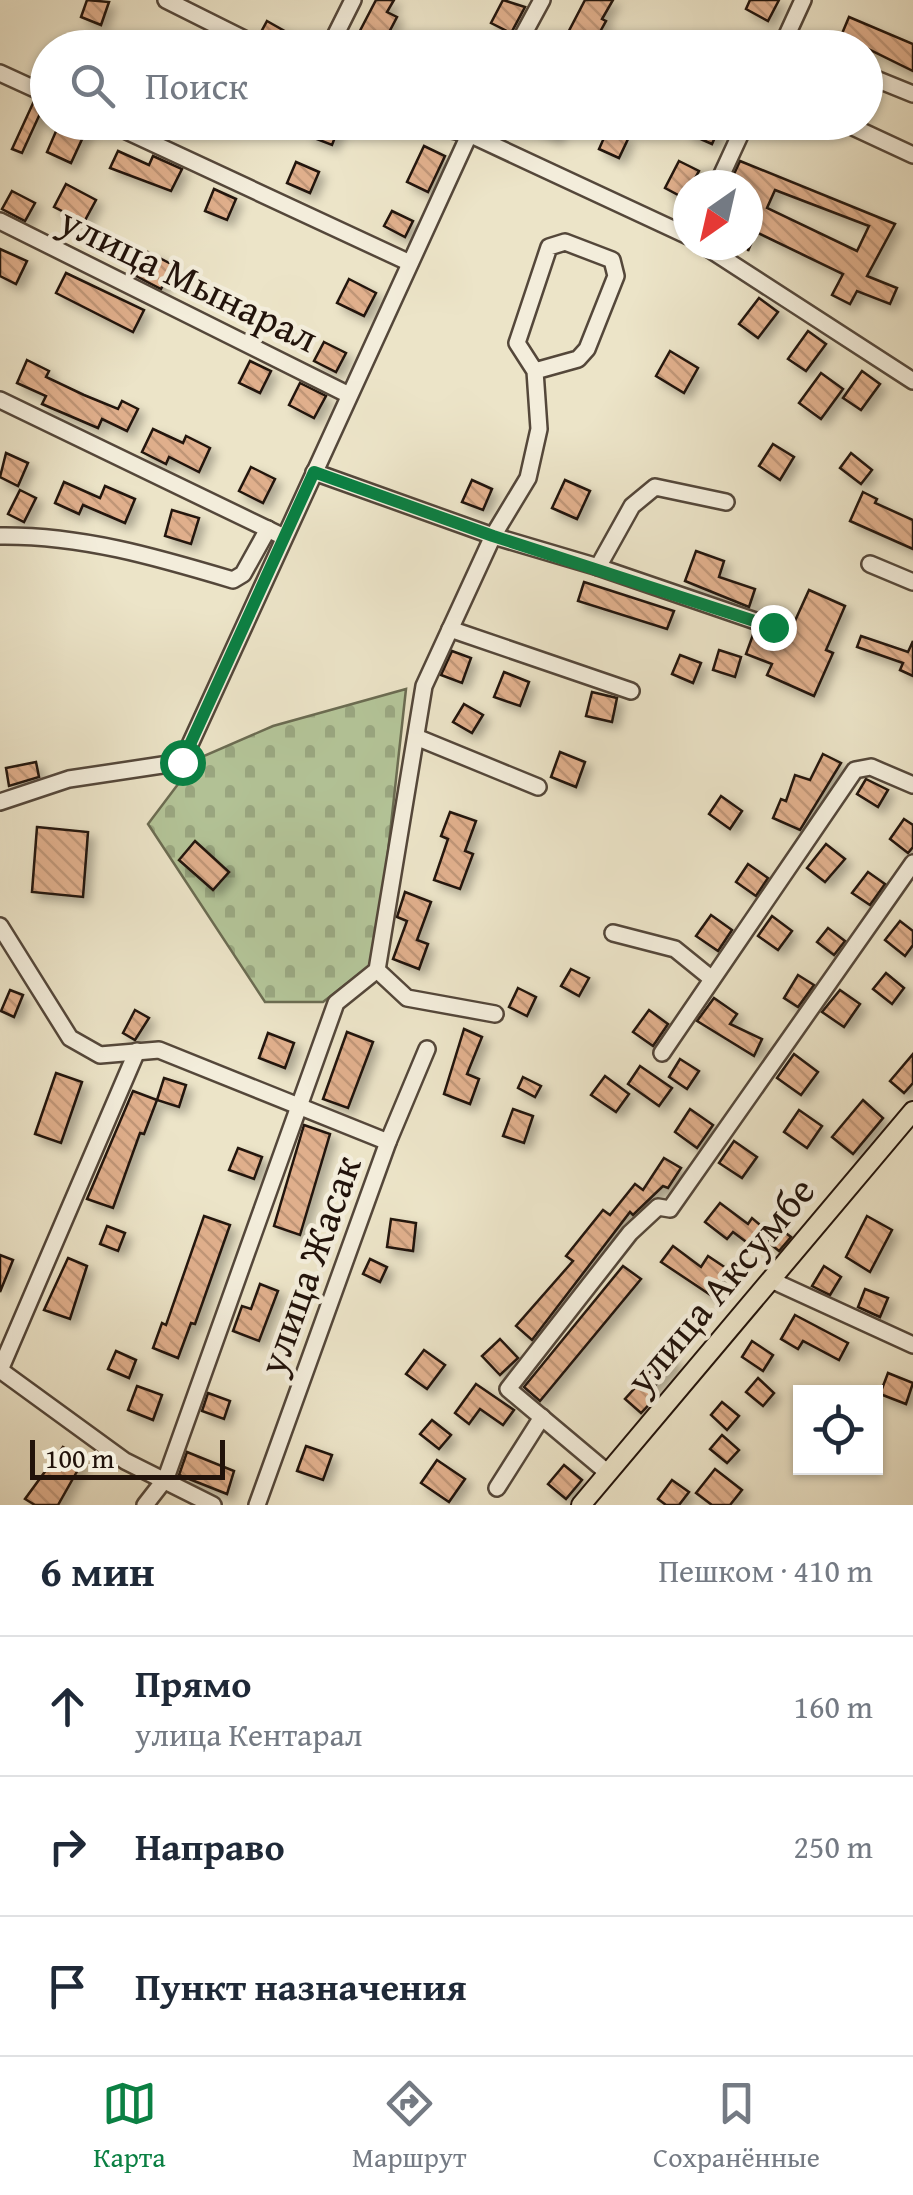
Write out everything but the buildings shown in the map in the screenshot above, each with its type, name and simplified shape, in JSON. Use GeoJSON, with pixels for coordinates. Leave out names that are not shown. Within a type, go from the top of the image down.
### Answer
{"type":"FeatureCollection","features":[{"type":"Feature","properties":{"kind":"main road","name":"улица Аксумбе"},"geometry":{"type":"LineString","coordinates":[[581,1505],[913,1111]]}},
{"type":"Feature","properties":{"kind":"street"},"geometry":{"type":"LineString","coordinates":[[166,0],[226,30]]}},
{"type":"Feature","properties":{"kind":"street"},"geometry":{"type":"LineString","coordinates":[[338,30],[353,0]]}},
{"type":"Feature","properties":{"kind":"street"},"geometry":{"type":"LineString","coordinates":[[526,30],[542,0]]}},
{"type":"Feature","properties":{"kind":"street"},"geometry":{"type":"LineString","coordinates":[[793,30],[804,0]]}},
{"type":"Feature","properties":{"kind":"street"},"geometry":{"type":"LineString","coordinates":[[0,73],[30,87]]}},
{"type":"Feature","properties":{"kind":"street"},"geometry":{"type":"LineString","coordinates":[[883,82],[913,94]]}},
{"type":"Feature","properties":{"kind":"street"},"geometry":{"type":"LineString","coordinates":[[145,140],[410,263]]}},
{"type":"Feature","properties":{"kind":"street"},"geometry":{"type":"LineString","coordinates":[[0,802],[70,779],[182,762],[466,140]]}},
{"type":"Feature","properties":{"kind":"street"},"geometry":{"type":"LineString","coordinates":[[496,140],[673,228]]}},
{"type":"Feature","properties":{"kind":"street"},"geometry":{"type":"LineString","coordinates":[[724,170],[738,140]]}},
{"type":"Feature","properties":{"kind":"street"},"geometry":{"type":"LineString","coordinates":[[880,140],[913,156]]}},
{"type":"Feature","properties":{"kind":"street","name":"улица Мынарал"},"geometry":{"type":"LineString","coordinates":[[0,221],[350,394]]}},
{"type":"Feature","properties":{"kind":"street"},"geometry":{"type":"LineString","coordinates":[[145,1505],[166,1478],[336,1003],[378,970],[424,686],[493,536],[528,478],[539,429],[535,371],[517,343],[549,248],[566,242],[612,260],[616,276],[587,349],[578,360],[535,371]]}},
{"type":"Feature","properties":{"kind":"street"},"geometry":{"type":"LineString","coordinates":[[727,260],[913,380]]}},
{"type":"Feature","properties":{"kind":"street"},"geometry":{"type":"LineString","coordinates":[[0,400],[284,537]]}},
{"type":"Feature","properties":{"kind":"street"},"geometry":{"type":"LineString","coordinates":[[314,472],[493,536],[773,627]]}},
{"type":"Feature","properties":{"kind":"street"},"geometry":{"type":"LineString","coordinates":[[598,567],[632,506],[656,488],[726,502]]}},
{"type":"Feature","properties":{"kind":"street"},"geometry":{"type":"LineString","coordinates":[[0,536],[34,535],[136,550],[233,580],[242,574],[268,529]]}},
{"type":"Feature","properties":{"kind":"street"},"geometry":{"type":"LineString","coordinates":[[870,564],[913,582]]}},
{"type":"Feature","properties":{"kind":"street"},"geometry":{"type":"LineString","coordinates":[[450,628],[631,691]]}},
{"type":"Feature","properties":{"kind":"street"},"geometry":{"type":"LineString","coordinates":[[416,737],[538,787]]}},
{"type":"Feature","properties":{"kind":"street"},"geometry":{"type":"LineString","coordinates":[[662,1053],[855,770],[870,768],[913,785]]}},
{"type":"Feature","properties":{"kind":"street"},"geometry":{"type":"LineString","coordinates":[[608,1473],[508,1388],[630,1233],[658,1207],[670,1209],[913,864]]}},
{"type":"Feature","properties":{"kind":"street"},"geometry":{"type":"LineString","coordinates":[[0,926],[70,1038],[100,1054],[159,1050],[388,1142]]}},
{"type":"Feature","properties":{"kind":"street"},"geometry":{"type":"LineString","coordinates":[[613,933],[675,949],[712,979]]}},
{"type":"Feature","properties":{"kind":"street"},"geometry":{"type":"LineString","coordinates":[[378,970],[407,998],[495,1014]]}},
{"type":"Feature","properties":{"kind":"street","name":"улица Жасак"},"geometry":{"type":"LineString","coordinates":[[257,1505],[388,1142],[427,1049]]}},
{"type":"Feature","properties":{"kind":"street"},"geometry":{"type":"LineString","coordinates":[[137,1052],[0,1370],[125,1462],[166,1478],[213,1505]]}},
{"type":"Feature","properties":{"kind":"street"},"geometry":{"type":"LineString","coordinates":[[770,1280],[913,1345]]}},
{"type":"Feature","properties":{"kind":"street"},"geometry":{"type":"LineString","coordinates":[[497,1488],[542,1418]]}},
{"type":"Feature","properties":{"kind":"green space"},"geometry":{"type":"Polygon","coordinates":[[[406,689],[377,951],[372,964],[323,1002],[265,1002],[148,824],[197,759],[273,726],[406,689]]]}},
{"type":"Feature","properties":{"kind":"route"},"geometry":{"type":"LineString","coordinates":[[182,762],[314,472],[493,536],[773,627]]}}]}
